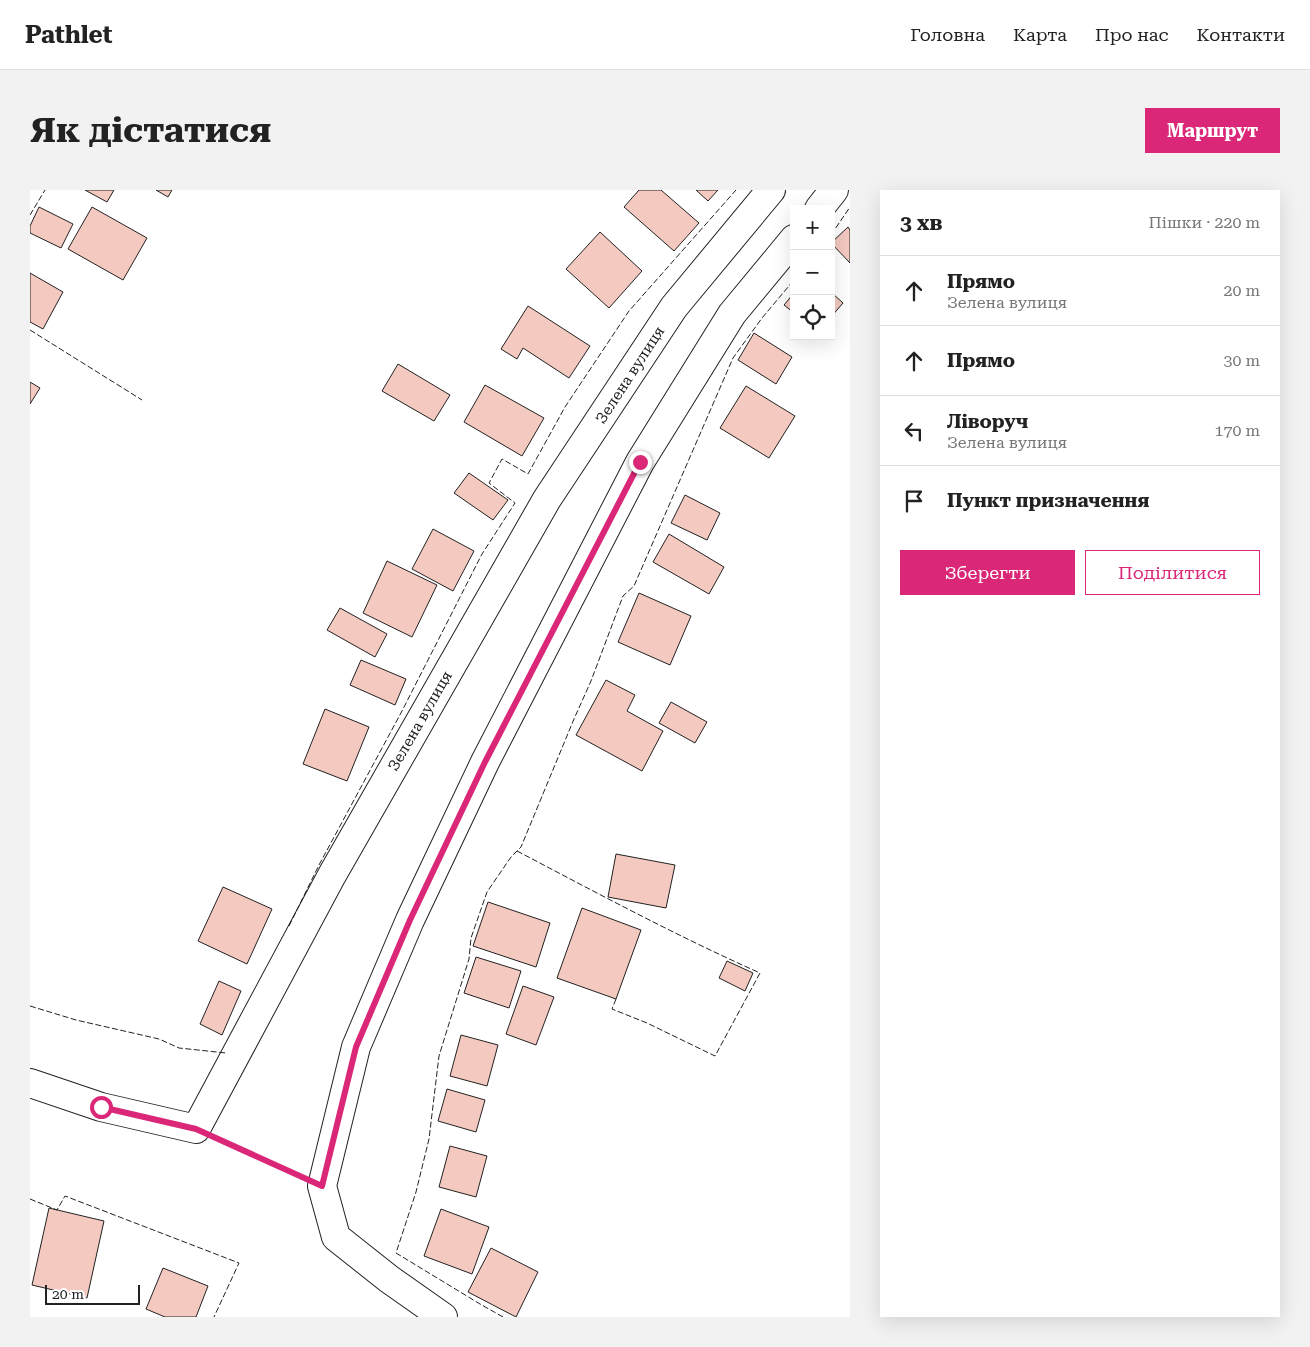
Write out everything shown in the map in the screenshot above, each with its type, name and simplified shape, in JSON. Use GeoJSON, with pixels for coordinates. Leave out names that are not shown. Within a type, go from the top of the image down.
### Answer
{"type":"FeatureCollection","features":[{"type":"Feature","properties":{"kind":"street","name":"Зелена вулиця"},"geometry":{"type":"LineString","coordinates":[[196,1129],[332,875],[547,499],[674,307],[771,190]]}},
{"type":"Feature","properties":{"kind":"street"},"geometry":{"type":"LineString","coordinates":[[821,205],[834,190]]}},
{"type":"Feature","properties":{"kind":"street"},"geometry":{"type":"LineString","coordinates":[[443,1317],[389,1279],[336,1238],[322,1186],[356,1047],[410,920],[485,762],[640,462],[732,314],[790,244]]}},
{"type":"Feature","properties":{"kind":"street"},"geometry":{"type":"LineString","coordinates":[[30,1083],[101,1107],[196,1129]]}},
{"type":"Feature","properties":{"kind":"path"},"geometry":{"type":"LineString","coordinates":[[196,1129],[322,1186]]}},
{"type":"Feature","properties":{"kind":"building"},"geometry":{"type":"Polygon","coordinates":[[[85,190],[114,190],[107,202],[85,190]]]}},
{"type":"Feature","properties":{"kind":"building"},"geometry":{"type":"Polygon","coordinates":[[[156,190],[172,190],[168,197],[156,190]]]}},
{"type":"Feature","properties":{"kind":"building"},"geometry":{"type":"Polygon","coordinates":[[[639,190],[661,190],[699,223],[674,251],[624,207],[639,190]]]}},
{"type":"Feature","properties":{"kind":"building"},"geometry":{"type":"Polygon","coordinates":[[[696,190],[718,190],[708,201],[696,190]]]}},
{"type":"Feature","properties":{"kind":"building"},"geometry":{"type":"Polygon","coordinates":[[[39,207],[73,224],[61,248],[30,233],[30,226],[39,207]]]}},
{"type":"Feature","properties":{"kind":"building"},"geometry":{"type":"Polygon","coordinates":[[[92,207],[147,238],[123,280],[68,249],[92,207]]]}},
{"type":"Feature","properties":{"kind":"building"},"geometry":{"type":"Polygon","coordinates":[[[848,227],[850,230],[850,263],[835,247],[835,239],[848,227]]]}},
{"type":"Feature","properties":{"kind":"building"},"geometry":{"type":"Polygon","coordinates":[[[600,232],[642,271],[609,308],[566,269],[600,232]]]}},
{"type":"Feature","properties":{"kind":"building"},"geometry":{"type":"Polygon","coordinates":[[[30,273],[63,292],[43,329],[30,322],[30,273]]]}},
{"type":"Feature","properties":{"kind":"building"},"geometry":{"type":"Polygon","coordinates":[[[835,296],[843,303],[835,312],[835,296]]]}},
{"type":"Feature","properties":{"kind":"building"},"geometry":{"type":"Polygon","coordinates":[[[790,298],[790,310],[784,305],[790,298]]]}},
{"type":"Feature","properties":{"kind":"building"},"geometry":{"type":"Polygon","coordinates":[[[528,306],[590,346],[569,378],[523,348],[517,359],[501,349],[528,306]]]}},
{"type":"Feature","properties":{"kind":"building"},"geometry":{"type":"Polygon","coordinates":[[[754,333],[792,357],[776,384],[738,360],[754,333]]]}},
{"type":"Feature","properties":{"kind":"building"},"geometry":{"type":"Polygon","coordinates":[[[398,364],[450,395],[434,421],[382,391],[398,364]]]}},
{"type":"Feature","properties":{"kind":"building"},"geometry":{"type":"Polygon","coordinates":[[[30,382],[40,388],[30,404],[30,382]]]}},
{"type":"Feature","properties":{"kind":"building"},"geometry":{"type":"Polygon","coordinates":[[[485,385],[544,418],[522,456],[464,422],[485,385]]]}},
{"type":"Feature","properties":{"kind":"building"},"geometry":{"type":"Polygon","coordinates":[[[746,386],[795,416],[769,458],[720,428],[746,386]]]}},
{"type":"Feature","properties":{"kind":"building"},"geometry":{"type":"Polygon","coordinates":[[[469,473],[508,500],[493,520],[454,493],[469,473]]]}},
{"type":"Feature","properties":{"kind":"building"},"geometry":{"type":"Polygon","coordinates":[[[685,495],[720,513],[707,540],[671,523],[685,495]]]}},
{"type":"Feature","properties":{"kind":"building"},"geometry":{"type":"Polygon","coordinates":[[[433,529],[474,551],[453,591],[412,569],[433,529]]]}},
{"type":"Feature","properties":{"kind":"building"},"geometry":{"type":"Polygon","coordinates":[[[669,534],[724,567],[709,594],[653,562],[669,534]]]}},
{"type":"Feature","properties":{"kind":"building"},"geometry":{"type":"Polygon","coordinates":[[[387,561],[437,585],[412,637],[363,613],[387,561]]]}},
{"type":"Feature","properties":{"kind":"building"},"geometry":{"type":"Polygon","coordinates":[[[639,593],[691,616],[670,665],[618,642],[639,593]]]}},
{"type":"Feature","properties":{"kind":"building"},"geometry":{"type":"Polygon","coordinates":[[[340,608],[387,634],[375,657],[327,630],[340,608]]]}},
{"type":"Feature","properties":{"kind":"building"},"geometry":{"type":"Polygon","coordinates":[[[361,660],[406,679],[395,705],[350,685],[361,660]]]}},
{"type":"Feature","properties":{"kind":"building"},"geometry":{"type":"Polygon","coordinates":[[[606,680],[635,695],[627,711],[663,731],[642,771],[576,735],[606,680]]]}},
{"type":"Feature","properties":{"kind":"building"},"geometry":{"type":"Polygon","coordinates":[[[671,702],[707,722],[695,743],[659,723],[671,702]]]}},
{"type":"Feature","properties":{"kind":"building"},"geometry":{"type":"Polygon","coordinates":[[[325,709],[369,727],[347,781],[303,764],[325,709]]]}},
{"type":"Feature","properties":{"kind":"building"},"geometry":{"type":"Polygon","coordinates":[[[616,854],[675,865],[666,908],[608,897],[616,854]]]}},
{"type":"Feature","properties":{"kind":"building"},"geometry":{"type":"Polygon","coordinates":[[[223,887],[272,909],[247,964],[198,941],[223,887]]]}},
{"type":"Feature","properties":{"kind":"building"},"geometry":{"type":"Polygon","coordinates":[[[488,902],[550,923],[536,967],[473,946],[488,902]]]}},
{"type":"Feature","properties":{"kind":"building"},"geometry":{"type":"Polygon","coordinates":[[[582,908],[641,930],[616,999],[557,978],[582,908]]]}},
{"type":"Feature","properties":{"kind":"building"},"geometry":{"type":"Polygon","coordinates":[[[476,957],[521,971],[509,1008],[464,993],[476,957]]]}},
{"type":"Feature","properties":{"kind":"building"},"geometry":{"type":"Polygon","coordinates":[[[727,961],[753,973],[745,991],[719,978],[727,961]]]}},
{"type":"Feature","properties":{"kind":"building"},"geometry":{"type":"Polygon","coordinates":[[[219,981],[241,991],[222,1035],[200,1024],[219,981]]]}},
{"type":"Feature","properties":{"kind":"building"},"geometry":{"type":"Polygon","coordinates":[[[523,986],[554,997],[536,1045],[506,1034],[523,986]]]}},
{"type":"Feature","properties":{"kind":"building"},"geometry":{"type":"Polygon","coordinates":[[[461,1035],[498,1045],[487,1086],[450,1076],[461,1035]]]}},
{"type":"Feature","properties":{"kind":"building"},"geometry":{"type":"Polygon","coordinates":[[[447,1089],[485,1100],[476,1132],[438,1121],[447,1089]]]}},
{"type":"Feature","properties":{"kind":"building"},"geometry":{"type":"Polygon","coordinates":[[[450,1146],[487,1156],[476,1197],[439,1187],[450,1146]]]}},
{"type":"Feature","properties":{"kind":"building"},"geometry":{"type":"Polygon","coordinates":[[[49,1208],[104,1221],[87,1298],[32,1285],[49,1208]]]}},
{"type":"Feature","properties":{"kind":"building"},"geometry":{"type":"Polygon","coordinates":[[[441,1209],[489,1227],[472,1274],[424,1256],[441,1209]]]}},
{"type":"Feature","properties":{"kind":"building"},"geometry":{"type":"Polygon","coordinates":[[[491,1248],[538,1272],[516,1317],[468,1292],[491,1248]]]}},
{"type":"Feature","properties":{"kind":"building"},"geometry":{"type":"Polygon","coordinates":[[[163,1268],[208,1286],[196,1317],[165,1317],[146,1309],[163,1268]]]}},
{"type":"Feature","properties":{"kind":"fence"},"geometry":{"type":"LineString","coordinates":[[30,215],[45,190]]}},
{"type":"Feature","properties":{"kind":"fence"},"geometry":{"type":"LineString","coordinates":[[289,926],[482,554],[515,503],[489,483],[502,459],[528,474],[565,407],[629,311],[736,190]]}},
{"type":"Feature","properties":{"kind":"fence"},"geometry":{"type":"LineString","coordinates":[[835,229],[850,207]]}},
{"type":"Feature","properties":{"kind":"fence"},"geometry":{"type":"LineString","coordinates":[[503,1317],[396,1253],[416,1192],[429,1139],[439,1056],[469,959],[471,938],[487,892],[511,857],[521,847],[591,681],[623,596],[634,586],[733,358],[762,318],[790,285]]}},
{"type":"Feature","properties":{"kind":"fence"},"geometry":{"type":"LineString","coordinates":[[30,330],[142,400]]}},
{"type":"Feature","properties":{"kind":"fence"},"geometry":{"type":"LineString","coordinates":[[517,851],[668,929],[760,973],[715,1056],[647,1023],[612,1009],[616,999]]}},
{"type":"Feature","properties":{"kind":"fence"},"geometry":{"type":"LineString","coordinates":[[30,1006],[76,1020],[159,1039],[179,1048],[226,1053]]}},
{"type":"Feature","properties":{"kind":"fence"},"geometry":{"type":"LineString","coordinates":[[30,1199],[57,1210],[65,1196],[239,1263],[214,1317]]}},
{"type":"Feature","properties":{"kind":"route"},"geometry":{"type":"LineString","coordinates":[[101,1107],[196,1129],[322,1186],[356,1047],[410,920],[485,762],[640,462]]}}]}
